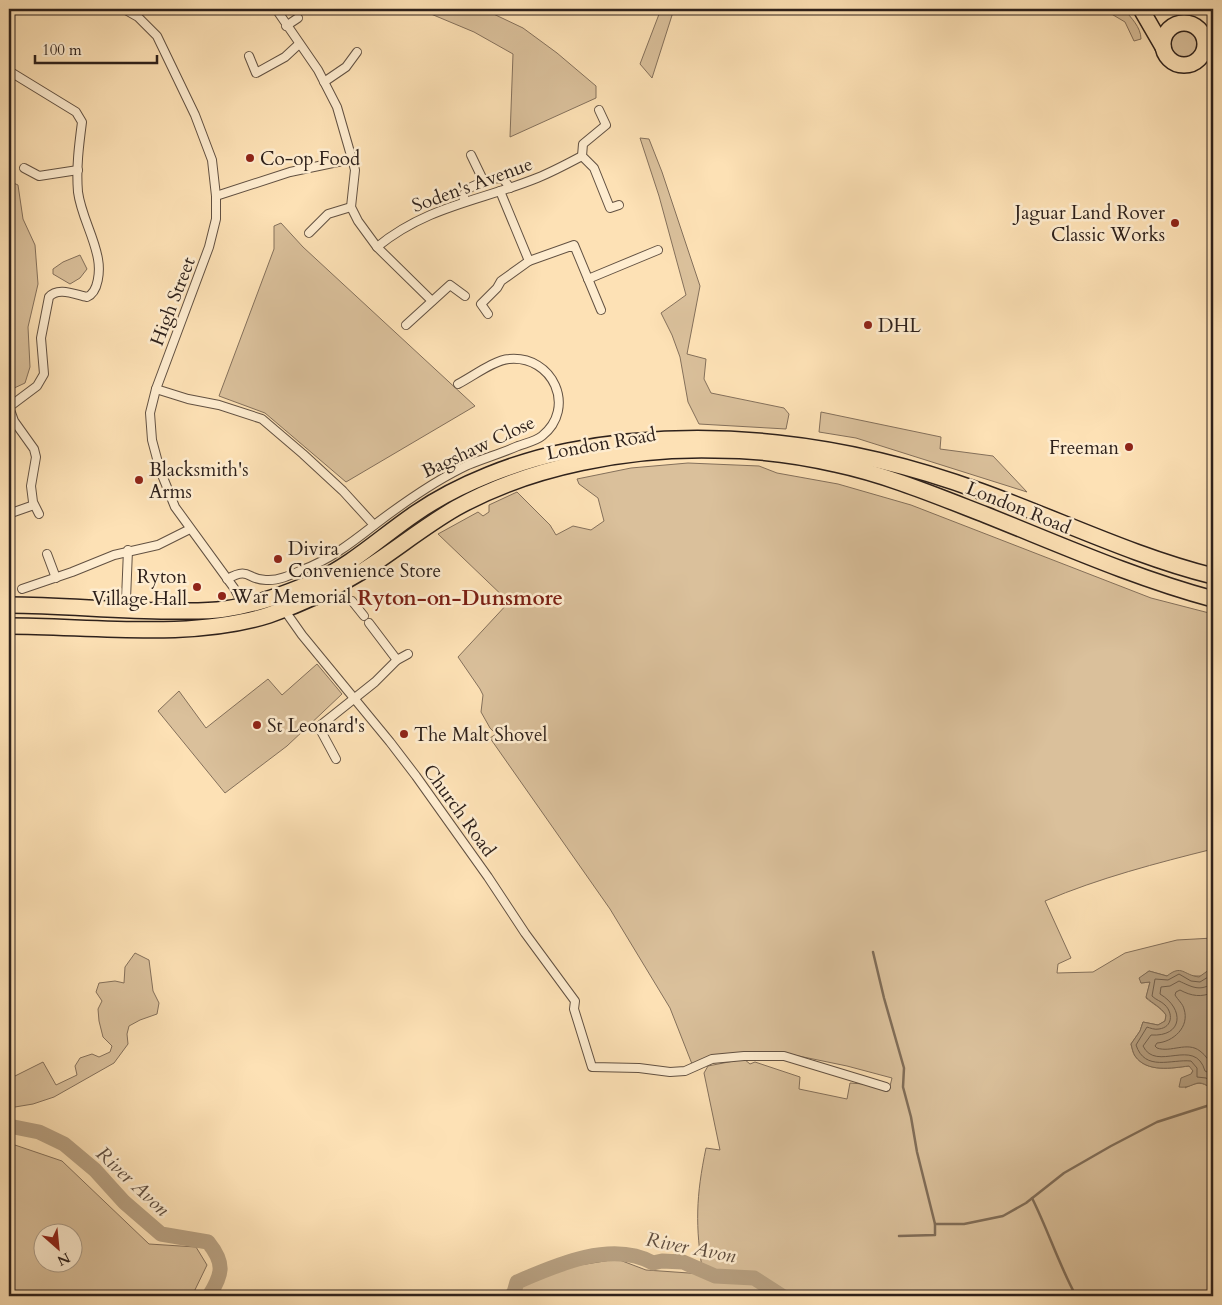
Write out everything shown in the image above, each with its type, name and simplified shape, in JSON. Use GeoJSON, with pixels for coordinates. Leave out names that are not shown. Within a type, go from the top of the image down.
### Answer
{"type":"FeatureCollection","features":[{"type":"Feature","properties":{"kind":"highway"},"geometry":{"type":"LineString","coordinates":[[1142,10],[1164,22],[1192,25],[1208,38],[1205,46],[1207,57],[1190,64],[1177,64],[1169,60],[1142,10]]}},
{"type":"Feature","properties":{"kind":"highway"},"geometry":{"type":"LineString","coordinates":[[1163,47],[1165,34],[1179,24]]}},
{"type":"Feature","properties":{"kind":"highway","name":"London Road"},"geometry":{"type":"LineString","coordinates":[[9,605],[138,611],[223,610],[284,593],[332,573],[431,503],[487,476],[564,451],[602,445],[677,440],[757,440],[796,444],[883,460],[941,477],[1142,554],[1213,576]]}},
{"type":"Feature","properties":{"kind":"highway","name":"London Road"},"geometry":{"type":"LineString","coordinates":[[9,626],[133,629],[205,627],[254,619],[285,609],[338,586],[441,518],[490,491],[558,469],[604,459],[673,451],[714,450],[753,451],[834,463],[874,474],[933,494],[1131,573],[1172,588],[1213,599]]}},
{"type":"Feature","properties":{"kind":"street","name":"High Street"},"geometry":{"type":"LineString","coordinates":[[124,9],[138,17],[157,36],[195,115],[206,143],[212,160],[216,196],[216,219],[209,247],[156,389],[150,413],[152,440],[160,470],[175,507],[239,596],[243,605]]}},
{"type":"Feature","properties":{"kind":"street"},"geometry":{"type":"LineString","coordinates":[[276,9],[318,70],[337,107],[355,170],[351,207],[363,230],[377,247],[432,301]]}},
{"type":"Feature","properties":{"kind":"street"},"geometry":{"type":"LineString","coordinates":[[286,26],[298,18]]}},
{"type":"Feature","properties":{"kind":"street"},"geometry":{"type":"LineString","coordinates":[[249,56],[256,73],[285,57],[299,44]]}},
{"type":"Feature","properties":{"kind":"street"},"geometry":{"type":"LineString","coordinates":[[324,82],[346,67],[357,52]]}},
{"type":"Feature","properties":{"kind":"street"},"geometry":{"type":"LineString","coordinates":[[9,72],[80,116],[82,122],[78,192],[82,212],[98,259],[98,276],[94,292],[87,297],[58,291],[52,293],[49,297],[41,338],[44,374],[37,386],[9,407],[14,421],[34,449],[36,457],[31,486],[38,514]]}},
{"type":"Feature","properties":{"kind":"street"},"geometry":{"type":"LineString","coordinates":[[599,110],[606,126],[583,144],[582,156],[594,168],[610,208],[619,205]]}},
{"type":"Feature","properties":{"kind":"street"},"geometry":{"type":"LineString","coordinates":[[471,155],[484,182]]}},
{"type":"Feature","properties":{"kind":"street","name":"Soden's Avenue"},"geometry":{"type":"LineString","coordinates":[[377,247],[393,234],[429,214],[538,178],[582,156]]}},
{"type":"Feature","properties":{"kind":"street"},"geometry":{"type":"LineString","coordinates":[[216,196],[290,172],[352,159]]}},
{"type":"Feature","properties":{"kind":"street"},"geometry":{"type":"LineString","coordinates":[[24,168],[39,176],[78,170]]}},
{"type":"Feature","properties":{"kind":"street"},"geometry":{"type":"LineString","coordinates":[[464,202],[464,194],[467,189],[484,182],[498,178],[504,180],[510,188]]}},
{"type":"Feature","properties":{"kind":"street"},"geometry":{"type":"LineString","coordinates":[[500,191],[529,261]]}},
{"type":"Feature","properties":{"kind":"street"},"geometry":{"type":"LineString","coordinates":[[309,233],[328,214],[351,207]]}},
{"type":"Feature","properties":{"kind":"street"},"geometry":{"type":"LineString","coordinates":[[488,314],[481,304],[497,288],[501,281],[529,261],[574,245],[601,310]]}},
{"type":"Feature","properties":{"kind":"street"},"geometry":{"type":"LineString","coordinates":[[588,279],[658,250]]}},
{"type":"Feature","properties":{"kind":"street"},"geometry":{"type":"LineString","coordinates":[[406,325],[450,285],[465,296]]}},
{"type":"Feature","properties":{"kind":"street","name":"Bagshaw Close"},"geometry":{"type":"LineString","coordinates":[[227,579],[246,572],[259,579],[273,580],[333,557],[374,525],[441,478],[478,461],[539,438],[550,429],[558,412],[558,397],[552,380],[543,368],[530,360],[502,360],[458,384]]}},
{"type":"Feature","properties":{"kind":"street"},"geometry":{"type":"LineString","coordinates":[[156,389],[188,399],[219,405],[262,419],[323,472],[374,525]]}},
{"type":"Feature","properties":{"kind":"street"},"geometry":{"type":"LineString","coordinates":[[14,512],[34,504]]}},
{"type":"Feature","properties":{"kind":"street"},"geometry":{"type":"LineString","coordinates":[[22,589],[128,550],[158,544],[190,529]]}},
{"type":"Feature","properties":{"kind":"street"},"geometry":{"type":"LineString","coordinates":[[126,599],[128,550]]}},
{"type":"Feature","properties":{"kind":"street"},"geometry":{"type":"LineString","coordinates":[[47,554],[56,578]]}},
{"type":"Feature","properties":{"kind":"street"},"geometry":{"type":"LineString","coordinates":[[262,600],[285,609]]}},
{"type":"Feature","properties":{"kind":"street"},"geometry":{"type":"LineString","coordinates":[[352,601],[397,660]]}},
{"type":"Feature","properties":{"kind":"street","name":"Church Road"},"geometry":{"type":"LineString","coordinates":[[285,609],[302,635],[422,784],[525,933],[575,1001],[574,1009],[592,1067],[639,1068],[670,1072],[685,1071],[712,1059],[744,1056],[784,1056],[886,1087]]}},
{"type":"Feature","properties":{"kind":"street"},"geometry":{"type":"LineString","coordinates":[[336,759],[321,731],[321,725],[354,700],[397,660],[408,654]]}},
{"type":"Feature","properties":{"kind":"shaded area"},"geometry":{"type":"Polygon","coordinates":[[[419,9],[483,9],[523,28],[557,53],[596,86],[596,98],[510,137],[513,54],[474,32],[419,9]]]}},
{"type":"Feature","properties":{"kind":"shaded area"},"geometry":{"type":"Polygon","coordinates":[[[661,9],[674,9],[652,78],[640,64],[661,9]]]}},
{"type":"Feature","properties":{"kind":"shaded area"},"geometry":{"type":"Polygon","coordinates":[[[1103,9],[1124,9],[1137,27],[1141,39],[1134,41],[1125,22],[1103,9]]]}},
{"type":"Feature","properties":{"kind":"shaded area"},"geometry":{"type":"Polygon","coordinates":[[[1183,30],[1194,34],[1198,45],[1194,56],[1183,60],[1172,56],[1168,45],[1172,34],[1183,30]]]}},
{"type":"Feature","properties":{"kind":"shaded area"},"geometry":{"type":"Polygon","coordinates":[[[640,138],[649,139],[700,286],[687,354],[706,359],[704,379],[711,393],[784,408],[789,414],[786,429],[699,424],[688,402],[680,357],[661,313],[686,295],[659,196],[640,138]]]}},
{"type":"Feature","properties":{"kind":"shaded area"},"geometry":{"type":"Polygon","coordinates":[[[9,181],[18,185],[23,219],[35,245],[38,284],[28,327],[30,367],[25,383],[10,390],[9,315],[14,295],[9,267],[9,181]]]}},
{"type":"Feature","properties":{"kind":"shaded area"},"geometry":{"type":"Polygon","coordinates":[[[281,223],[303,247],[475,406],[346,482],[265,413],[219,396],[274,249],[274,226],[281,223]]]}},
{"type":"Feature","properties":{"kind":"shaded area"},"geometry":{"type":"Polygon","coordinates":[[[80,255],[87,269],[80,278],[70,284],[53,274],[53,269],[63,262],[80,255]]]}},
{"type":"Feature","properties":{"kind":"shaded area"},"geometry":{"type":"Polygon","coordinates":[[[821,412],[941,437],[940,449],[993,456],[1027,492],[856,438],[819,432],[821,412]]]}},
{"type":"Feature","properties":{"kind":"shaded area"},"geometry":{"type":"Polygon","coordinates":[[[688,463],[759,466],[777,473],[838,484],[911,505],[1151,598],[1213,614],[1213,849],[1107,878],[1045,901],[1071,958],[1058,964],[1057,973],[1093,972],[1125,953],[1177,940],[1213,938],[1213,967],[1203,976],[1167,976],[1149,971],[1140,978],[1141,983],[1150,982],[1146,998],[1166,1015],[1165,1021],[1158,1025],[1143,1022],[1140,1031],[1131,1044],[1135,1056],[1146,1065],[1160,1068],[1189,1066],[1193,1070],[1185,1088],[1200,1083],[1213,1090],[1213,1296],[498,1296],[505,1291],[555,1269],[617,1259],[646,1270],[703,1274],[698,1226],[700,1181],[706,1148],[720,1150],[704,1073],[708,1066],[744,1059],[750,1064],[755,1062],[800,1077],[799,1089],[847,1099],[850,1083],[890,1086],[892,1078],[847,1066],[784,1053],[716,1055],[692,1064],[670,1008],[610,909],[490,738],[496,734],[490,728],[481,712],[483,695],[458,657],[509,602],[438,534],[478,512],[483,516],[489,512],[489,505],[517,492],[550,525],[556,535],[573,526],[591,530],[604,521],[598,498],[579,484],[577,479],[631,468],[688,463]]]}},
{"type":"Feature","properties":{"kind":"shaded area"},"geometry":{"type":"Polygon","coordinates":[[[317,664],[342,694],[287,746],[225,793],[158,711],[179,691],[206,728],[268,679],[282,695],[317,664]]]}},
{"type":"Feature","properties":{"kind":"shaded area"},"geometry":{"type":"Polygon","coordinates":[[[135,953],[149,960],[153,991],[159,1003],[157,1014],[129,1026],[127,1034],[128,1044],[114,1063],[54,1097],[33,1104],[9,1108],[9,1079],[43,1062],[56,1085],[77,1075],[75,1066],[80,1058],[92,1054],[99,1057],[110,1052],[112,1046],[103,1037],[99,1021],[98,1009],[102,1001],[96,992],[99,983],[115,981],[124,983],[125,967],[135,953]]]}},
{"type":"Feature","properties":{"kind":"shaded area"},"geometry":{"type":"Polygon","coordinates":[[[9,1143],[62,1161],[149,1244],[196,1247],[207,1265],[192,1296],[9,1296],[9,1143]]]}},
{"type":"Feature","properties":{"kind":"water"},"geometry":{"type":"Polygon","coordinates":[[[1213,967],[1213,1090],[1202,1083],[1179,1087],[1181,1078],[1191,1074],[1193,1071],[1189,1066],[1153,1067],[1140,1061],[1133,1052],[1131,1044],[1140,1031],[1143,1022],[1158,1025],[1165,1021],[1166,1015],[1146,997],[1150,982],[1141,983],[1139,978],[1149,971],[1167,976],[1176,971],[1183,971],[1199,977],[1213,967]]]}},
{"type":"Feature","properties":{"kind":"waterway"},"geometry":{"type":"LineString","coordinates":[[873,952],[904,1068],[903,1087],[935,1224]]}},
{"type":"Feature","properties":{"kind":"waterway"},"geometry":{"type":"LineString","coordinates":[[899,1236],[935,1235],[935,1224],[964,1224],[1003,1216],[1026,1203],[1064,1173],[1111,1146],[1157,1122],[1213,1104]]}},
{"type":"Feature","properties":{"kind":"waterway","name":"River Avon"},"geometry":{"type":"LineString","coordinates":[[9,1126],[39,1132],[64,1144],[95,1170],[124,1202],[161,1234],[208,1242],[217,1256],[220,1269],[217,1281],[209,1296]]}},
{"type":"Feature","properties":{"kind":"waterway"},"geometry":{"type":"LineString","coordinates":[[1032,1198],[1076,1296]]}},
{"type":"Feature","properties":{"kind":"waterway","name":"River Avon"},"geometry":{"type":"LineString","coordinates":[[513,1296],[517,1282],[566,1262],[602,1254],[620,1254],[637,1257],[653,1263],[662,1261],[683,1262],[715,1276],[754,1278],[782,1296]]}},
{"type":"Feature","properties":{"kind":"place","name":"Co-op Food"},"geometry":{"type":"Point","coordinates":[250,158]}},
{"type":"Feature","properties":{"kind":"place","name":"Jaguar Land Rover Classic Works"},"geometry":{"type":"Point","coordinates":[1175,223]}},
{"type":"Feature","properties":{"kind":"place","name":"DHL"},"geometry":{"type":"Point","coordinates":[868,325]}},
{"type":"Feature","properties":{"kind":"place","name":"Freeman"},"geometry":{"type":"Point","coordinates":[1129,447]}},
{"type":"Feature","properties":{"kind":"place","name":"Blacksmith's Arms"},"geometry":{"type":"Point","coordinates":[139,480]}},
{"type":"Feature","properties":{"kind":"place","name":"Divira Convenience Store"},"geometry":{"type":"Point","coordinates":[278,559]}},
{"type":"Feature","properties":{"kind":"place","name":"Ryton Village Hall"},"geometry":{"type":"Point","coordinates":[197,587]}},
{"type":"Feature","properties":{"kind":"place","name":"War Memorial"},"geometry":{"type":"Point","coordinates":[222,596]}},
{"type":"Feature","properties":{"kind":"place","name":"St Leonard's"},"geometry":{"type":"Point","coordinates":[257,725]}},
{"type":"Feature","properties":{"kind":"place","name":"The Malt Shovel"},"geometry":{"type":"Point","coordinates":[404,734]}},
{"type":"Feature","properties":{"kind":"district","name":"Ryton-on-Dunsmore"},"geometry":{"type":"Point","coordinates":[460,598]}}]}
